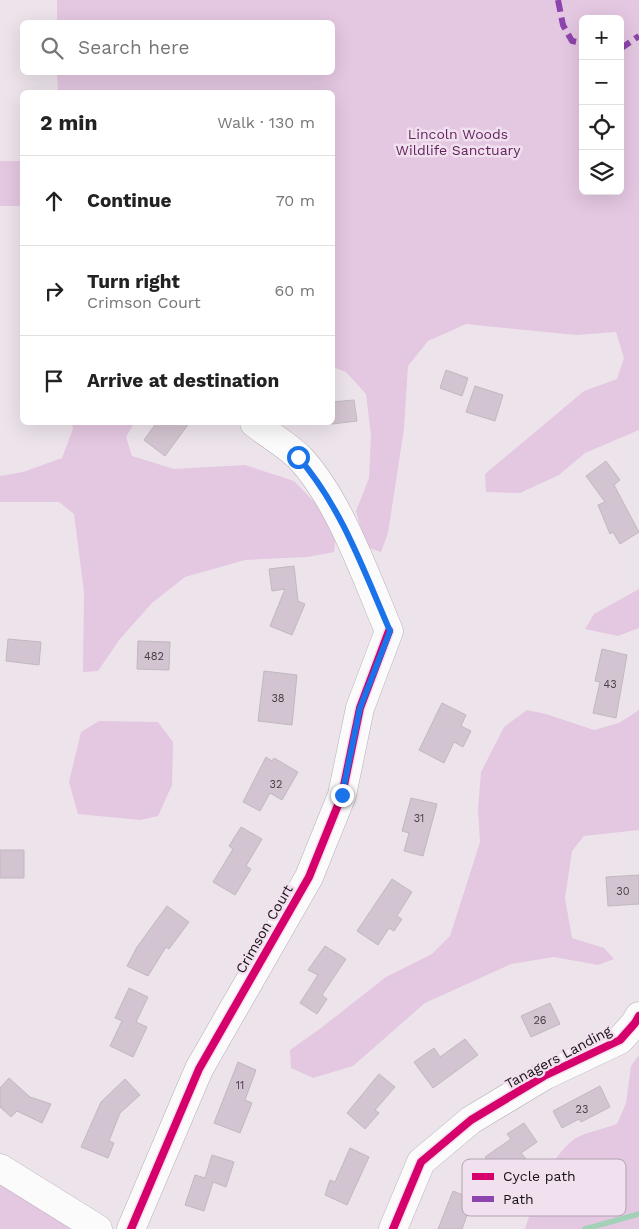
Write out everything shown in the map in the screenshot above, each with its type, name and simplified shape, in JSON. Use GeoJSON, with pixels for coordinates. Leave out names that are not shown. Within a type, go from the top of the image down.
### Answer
{"type":"FeatureCollection","features":[{"type":"Feature","properties":{"kind":"street","name":"Crimson Court"},"geometry":{"type":"LineString","coordinates":[[131,1229],[198,1069],[309,877],[342,795],[360,708],[390,631],[339,519],[316,478],[298,457],[257,425]]}},
{"type":"Feature","properties":{"kind":"street","name":"Tanagers Landing"},"geometry":{"type":"LineString","coordinates":[[393,1229],[422,1162],[471,1120],[544,1076],[620,1040],[636,1024],[639,1016]]}},
{"type":"Feature","properties":{"kind":"street"},"geometry":{"type":"LineString","coordinates":[[0,1168],[98,1229]]}},
{"type":"Feature","properties":{"kind":"green space","name":"Lincoln Woods Wildlife Sanctuary"},"geometry":{"type":"Polygon","coordinates":[[[57,0],[639,0],[639,430],[585,453],[559,475],[520,493],[486,492],[485,474],[584,391],[617,379],[624,358],[616,332],[576,335],[466,324],[428,341],[408,366],[404,429],[388,533],[381,552],[366,547],[356,511],[369,478],[371,435],[366,394],[346,372],[335,368],[335,90],[58,90],[57,75],[335,75],[335,20],[57,20],[57,0]]]}},
{"type":"Feature","properties":{"kind":"green space"},"geometry":{"type":"Polygon","coordinates":[[[0,161],[20,161],[20,206],[0,206],[0,161]]]}},
{"type":"Feature","properties":{"kind":"green space"},"geometry":{"type":"Polygon","coordinates":[[[72,425],[133,425],[126,437],[132,456],[174,469],[245,465],[294,481],[326,514],[336,536],[334,552],[307,557],[245,560],[185,577],[152,603],[120,639],[98,671],[83,672],[84,592],[74,514],[59,502],[0,502],[0,476],[23,472],[62,458],[73,429],[72,425]]]}},
{"type":"Feature","properties":{"kind":"green space"},"geometry":{"type":"Polygon","coordinates":[[[639,589],[639,628],[618,636],[585,629],[594,614],[639,589]]]}},
{"type":"Feature","properties":{"kind":"green space"},"geometry":{"type":"Polygon","coordinates":[[[527,710],[546,714],[594,730],[619,723],[639,710],[639,830],[584,836],[572,851],[565,898],[572,938],[604,948],[614,959],[598,965],[554,957],[511,964],[425,1003],[353,1066],[313,1078],[291,1068],[290,1050],[386,977],[432,954],[450,936],[480,842],[478,809],[481,772],[504,727],[527,710]]]}},
{"type":"Feature","properties":{"kind":"green space"},"geometry":{"type":"Polygon","coordinates":[[[99,721],[158,722],[173,742],[172,785],[158,816],[140,820],[78,814],[69,782],[81,732],[99,721]]]}},
{"type":"Feature","properties":{"kind":"green space"},"geometry":{"type":"Polygon","coordinates":[[[639,1055],[639,1229],[525,1229],[530,1216],[626,1216],[626,1159],[555,1159],[573,1140],[617,1124],[626,1103],[631,1066],[639,1055]]]}},
{"type":"Feature","properties":{"kind":"green space"},"geometry":{"type":"Polygon","coordinates":[[[0,1184],[72,1229],[0,1229],[0,1184]]]}},
{"type":"Feature","properties":{"kind":"building"},"geometry":{"type":"Polygon","coordinates":[[[446,370],[468,378],[462,396],[440,388],[446,370]]]}},
{"type":"Feature","properties":{"kind":"building"},"geometry":{"type":"Polygon","coordinates":[[[475,386],[503,395],[495,421],[466,412],[475,386]]]}},
{"type":"Feature","properties":{"kind":"building"},"geometry":{"type":"Polygon","coordinates":[[[354,400],[357,421],[335,424],[335,402],[354,400]]]}},
{"type":"Feature","properties":{"kind":"building"},"geometry":{"type":"Polygon","coordinates":[[[155,425],[188,425],[165,456],[144,440],[155,425]]]}},
{"type":"Feature","properties":{"kind":"building"},"geometry":{"type":"Polygon","coordinates":[[[606,461],[620,480],[614,485],[639,532],[620,544],[613,532],[610,534],[598,505],[605,502],[586,476],[606,461]]]}},
{"type":"Feature","properties":{"kind":"building"},"geometry":{"type":"Polygon","coordinates":[[[294,566],[298,601],[305,604],[292,635],[270,626],[285,589],[272,591],[269,569],[294,566]]]}},
{"type":"Feature","properties":{"kind":"building"},"geometry":{"type":"Polygon","coordinates":[[[8,639],[41,642],[39,665],[6,661],[8,639]]]}},
{"type":"Feature","properties":{"kind":"building"},"geometry":{"type":"Polygon","coordinates":[[[138,641],[170,642],[169,670],[137,669],[138,641]]]}},
{"type":"Feature","properties":{"kind":"building"},"geometry":{"type":"Polygon","coordinates":[[[602,649],[627,655],[616,718],[593,713],[600,682],[595,681],[602,649]]]}},
{"type":"Feature","properties":{"kind":"building"},"geometry":{"type":"Polygon","coordinates":[[[264,671],[297,675],[292,725],[258,721],[264,671]]]}},
{"type":"Feature","properties":{"kind":"building"},"geometry":{"type":"Polygon","coordinates":[[[442,703],[466,715],[461,726],[471,731],[463,747],[454,742],[444,763],[419,750],[442,703]]]}},
{"type":"Feature","properties":{"kind":"building"},"geometry":{"type":"Polygon","coordinates":[[[266,757],[272,761],[274,758],[298,772],[282,800],[270,793],[260,811],[243,802],[266,757]]]}},
{"type":"Feature","properties":{"kind":"building"},"geometry":{"type":"Polygon","coordinates":[[[411,798],[437,804],[423,856],[404,851],[409,833],[402,831],[411,798]]]}},
{"type":"Feature","properties":{"kind":"building"},"geometry":{"type":"Polygon","coordinates":[[[241,827],[262,839],[246,866],[251,869],[235,895],[213,882],[233,849],[229,846],[241,827]]]}},
{"type":"Feature","properties":{"kind":"building"},"geometry":{"type":"Polygon","coordinates":[[[0,850],[24,850],[24,878],[0,878],[0,850]]]}},
{"type":"Feature","properties":{"kind":"building"},"geometry":{"type":"Polygon","coordinates":[[[639,875],[639,904],[608,906],[606,877],[639,875]]]}},
{"type":"Feature","properties":{"kind":"building"},"geometry":{"type":"Polygon","coordinates":[[[392,879],[412,892],[397,916],[402,919],[394,931],[389,928],[378,945],[357,931],[392,879]]]}},
{"type":"Feature","properties":{"kind":"building"},"geometry":{"type":"Polygon","coordinates":[[[167,906],[189,922],[169,949],[166,947],[148,976],[127,966],[137,947],[167,906]]]}},
{"type":"Feature","properties":{"kind":"building"},"geometry":{"type":"Polygon","coordinates":[[[325,946],[346,959],[322,995],[327,999],[317,1014],[300,1003],[318,975],[308,970],[325,946]]]}},
{"type":"Feature","properties":{"kind":"building"},"geometry":{"type":"Polygon","coordinates":[[[129,988],[148,997],[136,1022],[147,1027],[133,1057],[110,1046],[122,1021],[115,1018],[129,988]]]}},
{"type":"Feature","properties":{"kind":"building"},"geometry":{"type":"Polygon","coordinates":[[[550,1003],[560,1024],[531,1037],[521,1016],[550,1003]]]}},
{"type":"Feature","properties":{"kind":"building"},"geometry":{"type":"Polygon","coordinates":[[[465,1039],[478,1055],[433,1088],[414,1062],[434,1048],[440,1057],[465,1039]]]}},
{"type":"Feature","properties":{"kind":"building"},"geometry":{"type":"Polygon","coordinates":[[[238,1062],[256,1070],[245,1100],[252,1103],[240,1133],[214,1123],[238,1062]]]}},
{"type":"Feature","properties":{"kind":"building"},"geometry":{"type":"Polygon","coordinates":[[[379,1074],[395,1087],[375,1110],[379,1113],[365,1129],[347,1113],[379,1074]]]}},
{"type":"Feature","properties":{"kind":"building"},"geometry":{"type":"Polygon","coordinates":[[[9,1078],[30,1097],[51,1104],[42,1123],[17,1111],[11,1117],[0,1107],[0,1088],[9,1078]]]}},
{"type":"Feature","properties":{"kind":"building"},"geometry":{"type":"Polygon","coordinates":[[[125,1079],[140,1095],[120,1113],[109,1141],[114,1143],[108,1158],[81,1147],[101,1102],[125,1079]]]}},
{"type":"Feature","properties":{"kind":"building"},"geometry":{"type":"Polygon","coordinates":[[[600,1086],[610,1107],[581,1122],[579,1119],[562,1128],[553,1111],[600,1086]]]}},
{"type":"Feature","properties":{"kind":"building"},"geometry":{"type":"Polygon","coordinates":[[[524,1123],[537,1142],[521,1153],[526,1159],[486,1159],[485,1157],[511,1139],[507,1134],[524,1123]]]}},
{"type":"Feature","properties":{"kind":"building"},"geometry":{"type":"Polygon","coordinates":[[[350,1148],[369,1157],[347,1205],[325,1195],[330,1180],[335,1182],[350,1148]]]}},
{"type":"Feature","properties":{"kind":"building"},"geometry":{"type":"Polygon","coordinates":[[[212,1155],[234,1162],[226,1187],[213,1182],[204,1211],[185,1205],[195,1175],[205,1178],[212,1155]]]}},
{"type":"Feature","properties":{"kind":"building"},"geometry":{"type":"Polygon","coordinates":[[[453,1191],[462,1195],[462,1216],[467,1216],[462,1229],[438,1229],[453,1191]]]}},
{"type":"Feature","properties":{"kind":"waterway"},"geometry":{"type":"LineString","coordinates":[[585,1229],[639,1214]]}},
{"type":"Feature","properties":{"kind":"marked path"},"geometry":{"type":"LineString","coordinates":[[558,0],[563,25],[572,41],[579,42]]}},
{"type":"Feature","properties":{"kind":"marked path"},"geometry":{"type":"LineString","coordinates":[[624,46],[639,36]]}},
{"type":"Feature","properties":{"kind":"cycle path"},"geometry":{"type":"LineString","coordinates":[[131,1229],[199,1069],[309,877],[342,795],[360,708],[389,631]]}},
{"type":"Feature","properties":{"kind":"cycle path"},"geometry":{"type":"LineString","coordinates":[[393,1229],[421,1162],[471,1120],[544,1076],[620,1040],[639,1016]]}},
{"type":"Feature","properties":{"kind":"route"},"geometry":{"type":"LineString","coordinates":[[298,457],[316,478],[339,519],[390,631],[360,708],[342,795]]}}]}
